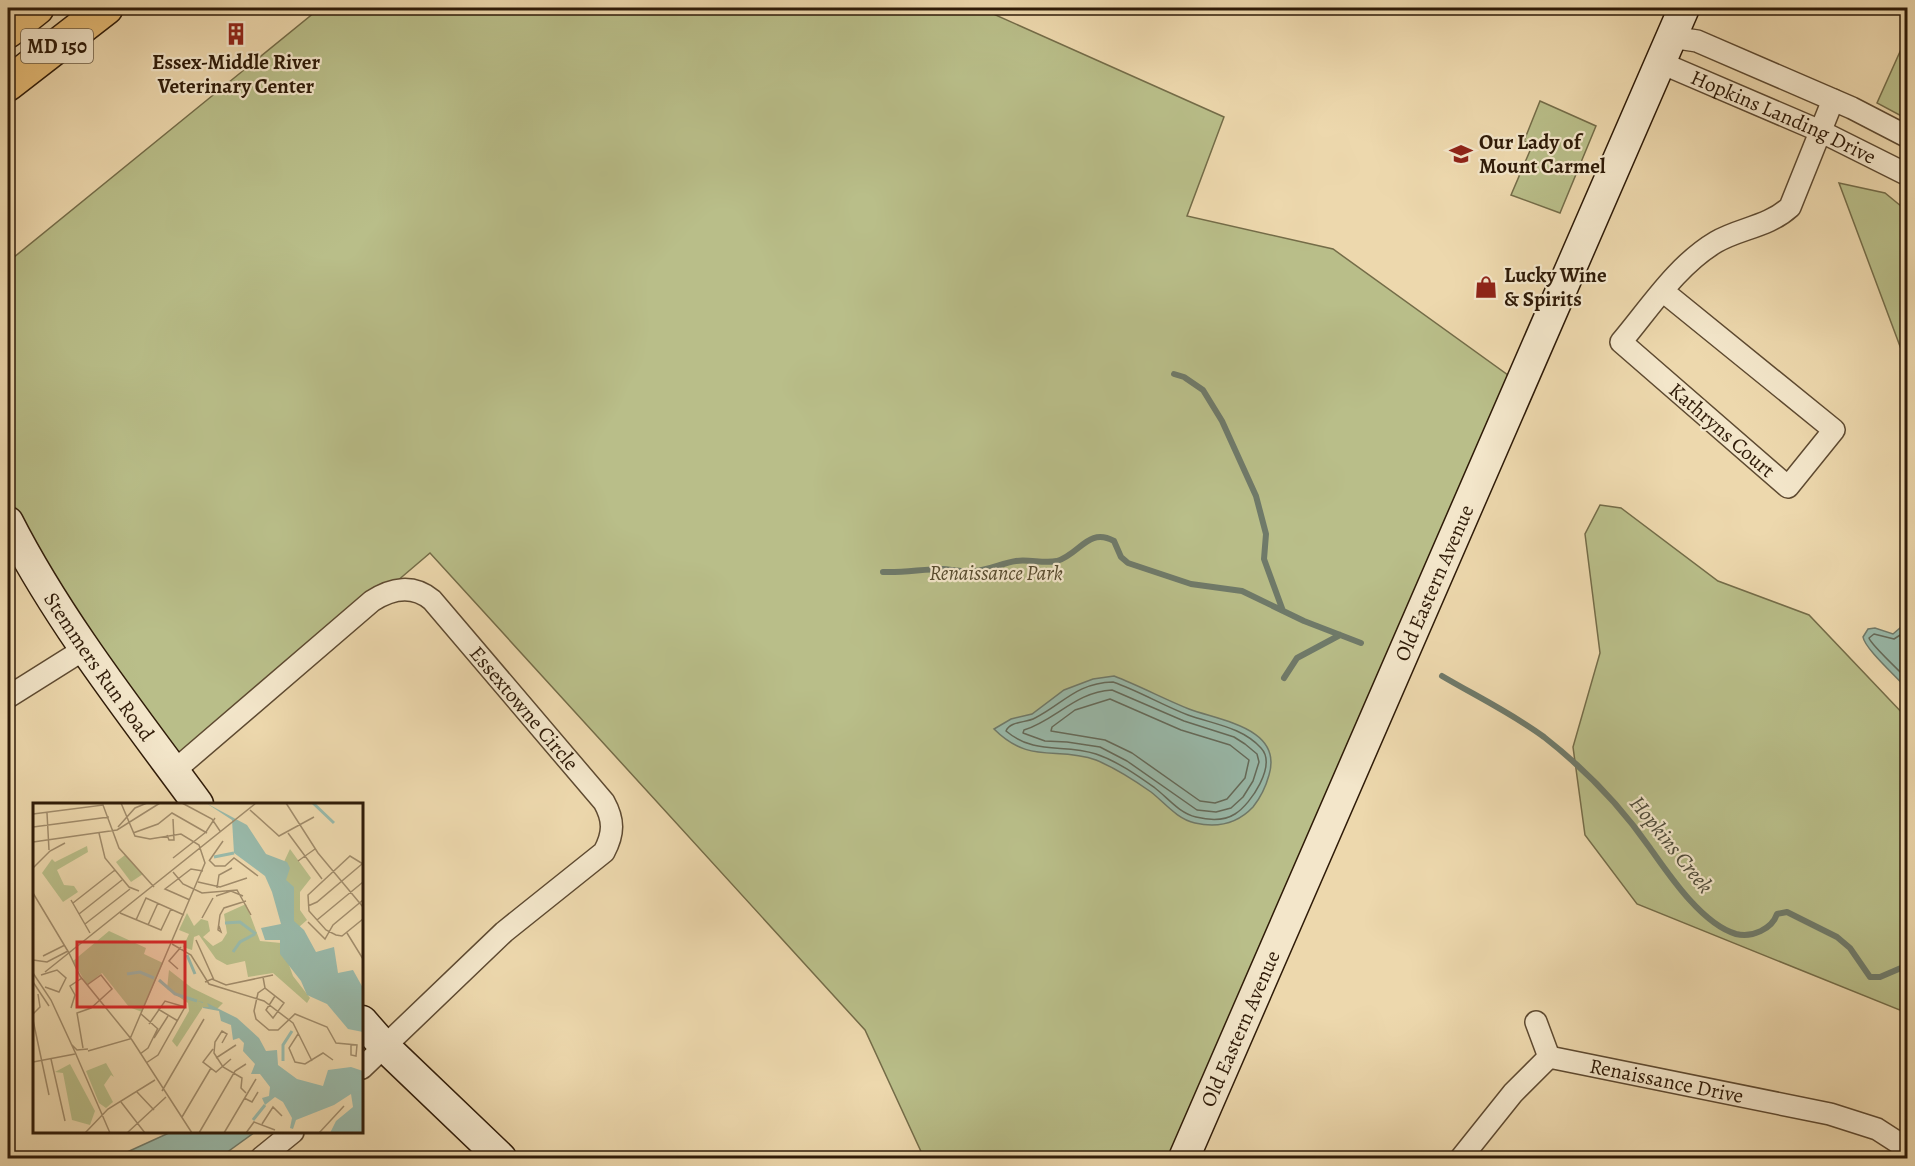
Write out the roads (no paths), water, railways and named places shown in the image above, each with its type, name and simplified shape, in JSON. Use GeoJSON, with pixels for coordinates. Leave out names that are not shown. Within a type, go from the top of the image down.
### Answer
{"type":"FeatureCollection","features":[{"type":"Feature","properties":{"kind":"main road","name":"MD 150"},"geometry":{"type":"LineString","coordinates":[[8,31],[37,8]]}},
{"type":"Feature","properties":{"kind":"main road","name":"MD 150"},"geometry":{"type":"LineString","coordinates":[[8,84],[106,8]]}},
{"type":"Feature","properties":{"kind":"street","name":"Old Eastern Avenue"},"geometry":{"type":"LineString","coordinates":[[1184,1158],[1684,8]]}},
{"type":"Feature","properties":{"kind":"street","name":"Hopkins Landing Drive"},"geometry":{"type":"LineString","coordinates":[[1665,49],[1697,41],[1833,100],[1908,137]]}},
{"type":"Feature","properties":{"kind":"street","name":"Hopkins Landing Drive"},"geometry":{"type":"LineString","coordinates":[[1665,49],[1908,175]]}},
{"type":"Feature","properties":{"kind":"street","name":"Kathryns Court"},"geometry":{"type":"LineString","coordinates":[[1664,292],[1834,430],[1788,487],[1621,342],[1664,292],[1685,268],[1717,242],[1769,222],[1790,207],[1833,100]]}},
{"type":"Feature","properties":{"kind":"street","name":"Stemmers Run Road"},"geometry":{"type":"LineString","coordinates":[[8,522],[31,567],[197,803]]}},
{"type":"Feature","properties":{"kind":"street","name":"Essextowne Circle"},"geometry":{"type":"LineString","coordinates":[[174,771],[372,602],[393,590],[414,590],[432,600],[604,802],[610,813],[612,832],[604,852],[504,932],[363,1067]]}},
{"type":"Feature","properties":{"kind":"street"},"geometry":{"type":"LineString","coordinates":[[8,697],[86,648]]}},
{"type":"Feature","properties":{"kind":"street"},"geometry":{"type":"LineString","coordinates":[[363,1022],[384,1046],[501,1158]]}},
{"type":"Feature","properties":{"kind":"street"},"geometry":{"type":"LineString","coordinates":[[1461,1158],[1513,1093],[1549,1057],[1536,1022]]}},
{"type":"Feature","properties":{"kind":"street","name":"Renaissance Drive"},"geometry":{"type":"LineString","coordinates":[[1549,1057],[1830,1114],[1877,1129],[1908,1149]]}},
{"type":"Feature","properties":{"kind":"street"},"geometry":{"type":"LineString","coordinates":[[261,1158],[291,1133]]}},
{"type":"Feature","properties":{"kind":"water"},"geometry":{"type":"Polygon","coordinates":[[[1907,622],[1907,689],[1875,656],[1863,637],[1868,629],[1875,628],[1893,634],[1907,622]]]}},
{"type":"Feature","properties":{"kind":"water"},"geometry":{"type":"Polygon","coordinates":[[[1114,676],[1189,709],[1232,723],[1258,737],[1267,747],[1271,759],[1266,783],[1253,807],[1233,821],[1219,825],[1195,823],[1182,818],[1145,788],[1103,763],[1082,756],[1032,751],[1007,740],[994,729],[1011,719],[1032,714],[1064,690],[1093,679],[1114,676]]]}},
{"type":"Feature","properties":{"kind":"water"},"geometry":{"type":"Polygon","coordinates":[[[169,1133],[254,1133],[219,1158],[114,1158],[169,1133]]]}},
{"type":"Feature","properties":{"kind":"waterway"},"geometry":{"type":"LineString","coordinates":[[1174,374],[1184,377],[1203,390],[1222,421],[1256,496],[1266,534],[1264,559],[1283,611]]}},
{"type":"Feature","properties":{"kind":"waterway"},"geometry":{"type":"LineString","coordinates":[[883,572],[943,569],[975,571],[1016,561],[1052,562],[1065,558],[1091,539],[1105,538],[1114,541],[1121,557],[1128,563],[1191,584],[1242,591],[1304,621],[1361,643]]}},
{"type":"Feature","properties":{"kind":"waterway"},"geometry":{"type":"LineString","coordinates":[[1284,678],[1297,658],[1340,635]]}},
{"type":"Feature","properties":{"kind":"waterway","name":"Hopkins Creek"},"geometry":{"type":"LineString","coordinates":[[1442,676],[1532,729],[1574,762],[1627,817],[1687,897],[1723,929],[1736,934],[1748,935],[1766,928],[1777,914],[1787,912],[1837,937],[1850,948],[1870,977],[1880,977],[1908,965]]}},
{"type":"Feature","properties":{"kind":"place","name":"Essex-Middle River Veterinary Center"},"geometry":{"type":"Point","coordinates":[236,34]}},
{"type":"Feature","properties":{"kind":"place","name":"Our Lady of Mount Carmel"},"geometry":{"type":"Point","coordinates":[1461,154]}},
{"type":"Feature","properties":{"kind":"place","name":"Lucky Wine & Spirits"},"geometry":{"type":"Point","coordinates":[1486,287]}},
{"type":"Feature","properties":{"kind":"park label","name":"Renaissance Park"},"geometry":{"type":"Point","coordinates":[996,573]}}]}
